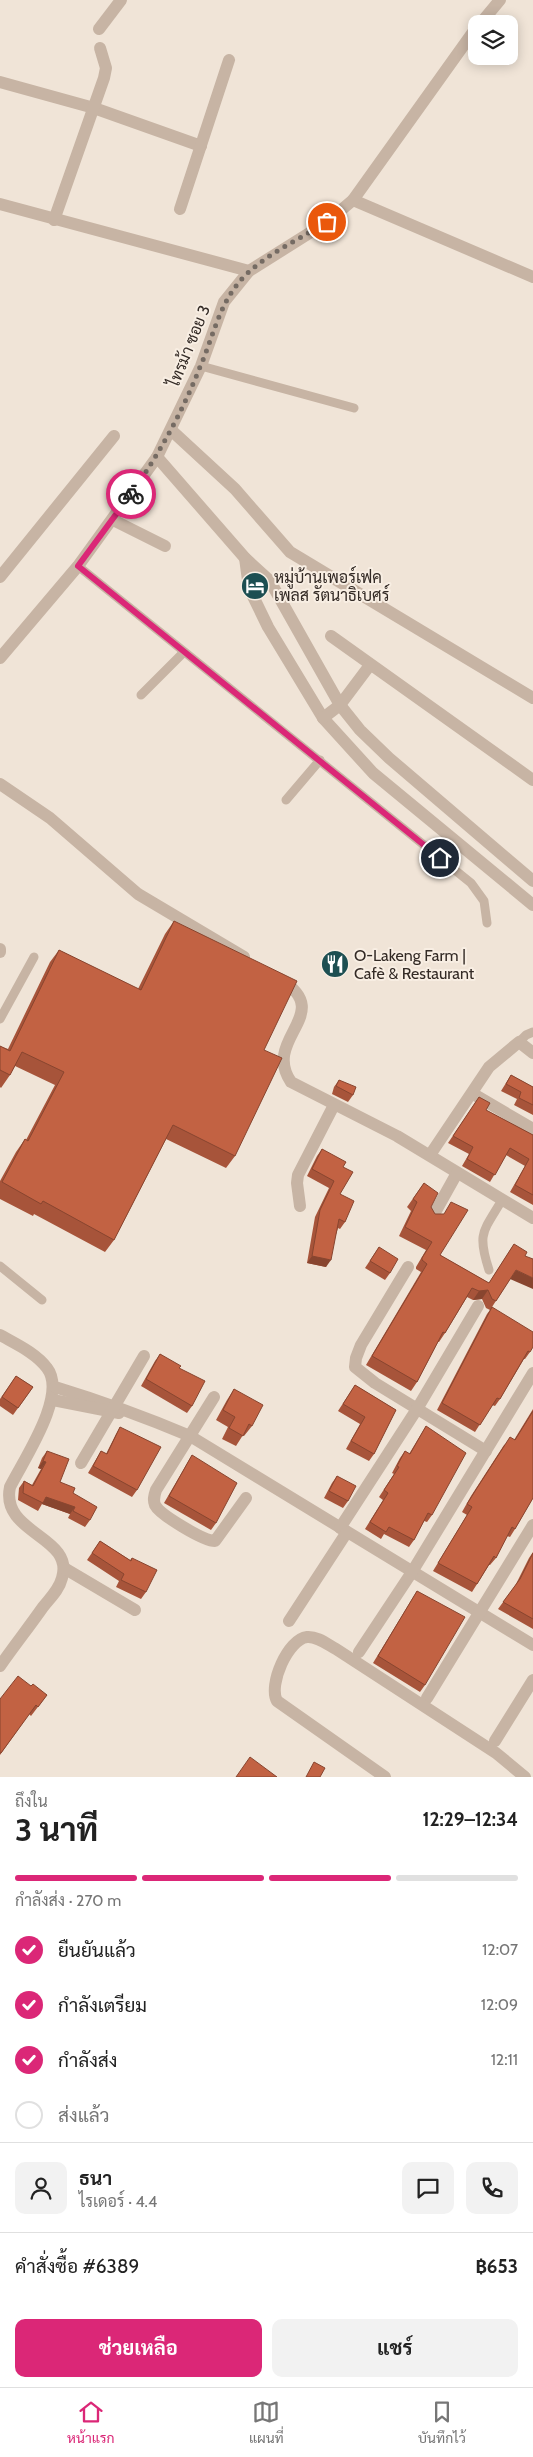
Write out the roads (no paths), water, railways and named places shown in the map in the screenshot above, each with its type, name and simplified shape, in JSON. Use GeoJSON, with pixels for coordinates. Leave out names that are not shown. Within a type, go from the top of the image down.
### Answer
{"type":"FeatureCollection","features":[{"type":"Feature","properties":{"kind":"street"},"geometry":{"type":"LineString","coordinates":[[99,29],[121,0]]}},
{"type":"Feature","properties":{"kind":"street"},"geometry":{"type":"LineString","coordinates":[[488,15],[500,0]]}},
{"type":"Feature","properties":{"kind":"street","name":"ไทรม้า ซอย 3"},"geometry":{"type":"LineString","coordinates":[[0,658],[78,566],[157,457],[201,366],[224,302],[249,271],[327,222],[353,200],[468,39]]}},
{"type":"Feature","properties":{"kind":"street"},"geometry":{"type":"LineString","coordinates":[[54,220],[94,108],[106,68],[100,48]]}},
{"type":"Feature","properties":{"kind":"street"},"geometry":{"type":"LineString","coordinates":[[180,209],[229,60]]}},
{"type":"Feature","properties":{"kind":"street"},"geometry":{"type":"LineString","coordinates":[[0,82],[94,108],[201,146]]}},
{"type":"Feature","properties":{"kind":"street"},"geometry":{"type":"LineString","coordinates":[[353,200],[533,277]]}},
{"type":"Feature","properties":{"kind":"street"},"geometry":{"type":"LineString","coordinates":[[0,204],[249,271]]}},
{"type":"Feature","properties":{"kind":"street"},"geometry":{"type":"LineString","coordinates":[[171,430],[235,489],[290,552],[533,698]]}},
{"type":"Feature","properties":{"kind":"street"},"geometry":{"type":"LineString","coordinates":[[0,577],[114,436]]}},
{"type":"Feature","properties":{"kind":"street"},"geometry":{"type":"LineString","coordinates":[[157,457],[245,558],[270,581],[340,705],[389,758],[532,880],[520,895]]}},
{"type":"Feature","properties":{"kind":"street"},"geometry":{"type":"LineString","coordinates":[[113,520],[165,546]]}},
{"type":"Feature","properties":{"kind":"street"},"geometry":{"type":"LineString","coordinates":[[245,558],[249,588],[268,626],[323,718],[374,773],[533,906]]}},
{"type":"Feature","properties":{"kind":"street"},"geometry":{"type":"LineString","coordinates":[[331,636],[533,780]]}},
{"type":"Feature","properties":{"kind":"street"},"geometry":{"type":"LineString","coordinates":[[323,718],[340,705],[370,665]]}},
{"type":"Feature","properties":{"kind":"street"},"geometry":{"type":"LineString","coordinates":[[0,784],[50,818],[138,894],[252,962]]}},
{"type":"Feature","properties":{"kind":"street"},"geometry":{"type":"LineString","coordinates":[[268,972],[294,988],[302,1001],[302,1010],[284,1053],[287,1076],[301,1088],[397,1136],[533,1218]]}},
{"type":"Feature","properties":{"kind":"street"},"geometry":{"type":"LineString","coordinates":[[428,1154],[489,1067],[519,1042],[533,1053]]}},
{"type":"Feature","properties":{"kind":"street"},"geometry":{"type":"LineString","coordinates":[[470,1092],[533,1129]]}},
{"type":"Feature","properties":{"kind":"street"},"geometry":{"type":"LineString","coordinates":[[300,1206],[297,1183],[298,1174],[334,1105]]}},
{"type":"Feature","properties":{"kind":"street"},"geometry":{"type":"LineString","coordinates":[[433,1216],[458,1173]]}},
{"type":"Feature","properties":{"kind":"street"},"geometry":{"type":"LineString","coordinates":[[408,1267],[361,1345],[355,1366],[375,1383],[486,1451]]}},
{"type":"Feature","properties":{"kind":"street"},"geometry":{"type":"LineString","coordinates":[[289,1621],[478,1306]]}},
{"type":"Feature","properties":{"kind":"street"},"geometry":{"type":"LineString","coordinates":[[0,1335],[33,1354],[47,1366],[53,1377],[55,1387],[53,1400],[10,1487],[8,1499],[11,1510],[56,1549],[62,1558],[64,1568],[59,1587],[0,1666]]}},
{"type":"Feature","properties":{"kind":"street"},"geometry":{"type":"LineString","coordinates":[[81,1462],[144,1356]]}},
{"type":"Feature","properties":{"kind":"street"},"geometry":{"type":"LineString","coordinates":[[359,1652],[412,1572],[533,1373]]}},
{"type":"Feature","properties":{"kind":"street"},"geometry":{"type":"LineString","coordinates":[[55,1387],[190,1436],[533,1645]]}},
{"type":"Feature","properties":{"kind":"street"},"geometry":{"type":"LineString","coordinates":[[214,1397],[153,1497],[158,1509],[201,1536],[215,1541],[246,1498]]}},
{"type":"Feature","properties":{"kind":"street"},"geometry":{"type":"LineString","coordinates":[[53,1400],[114,1409]]}},
{"type":"Feature","properties":{"kind":"street"},"geometry":{"type":"LineString","coordinates":[[427,1698],[533,1525]]}},
{"type":"Feature","properties":{"kind":"street"},"geometry":{"type":"LineString","coordinates":[[64,1568],[135,1610]]}},
{"type":"Feature","properties":{"kind":"street"},"geometry":{"type":"LineString","coordinates":[[385,1777],[277,1701],[273,1692],[275,1684],[291,1648],[298,1640],[310,1637],[336,1649],[496,1753],[523,1776]]}},
{"type":"Feature","properties":{"kind":"street"},"geometry":{"type":"LineString","coordinates":[[495,1741],[533,1680]]}},
{"type":"Feature","properties":{"kind":"lane"},"geometry":{"type":"LineString","coordinates":[[201,366],[354,408]]}},
{"type":"Feature","properties":{"kind":"lane"},"geometry":{"type":"LineString","coordinates":[[78,566],[471,883],[484,901],[487,923]]}},
{"type":"Feature","properties":{"kind":"lane"},"geometry":{"type":"LineString","coordinates":[[141,695],[184,652]]}},
{"type":"Feature","properties":{"kind":"lane"},"geometry":{"type":"LineString","coordinates":[[286,800],[320,760]]}},
{"type":"Feature","properties":{"kind":"lane"},"geometry":{"type":"LineString","coordinates":[[0,1019],[34,958]]}},
{"type":"Feature","properties":{"kind":"lane"},"geometry":{"type":"LineString","coordinates":[[519,1042],[526,1035],[533,1032]]}},
{"type":"Feature","properties":{"kind":"lane"},"geometry":{"type":"LineString","coordinates":[[489,1270],[481,1246],[482,1234],[502,1200]]}},
{"type":"Feature","properties":{"kind":"lane"},"geometry":{"type":"LineString","coordinates":[[0,1266],[42,1300]]}},
{"type":"Feature","properties":{"kind":"place","name":"หมู่บ้านเพอร์เฟค เพลส รัตนาธิเบศร์"},"geometry":{"type":"Point","coordinates":[255,586]}},
{"type":"Feature","properties":{"kind":"place","name":"O-Lakeng Farm | Cafè & Restaurant"},"geometry":{"type":"Point","coordinates":[335,964]}}]}
